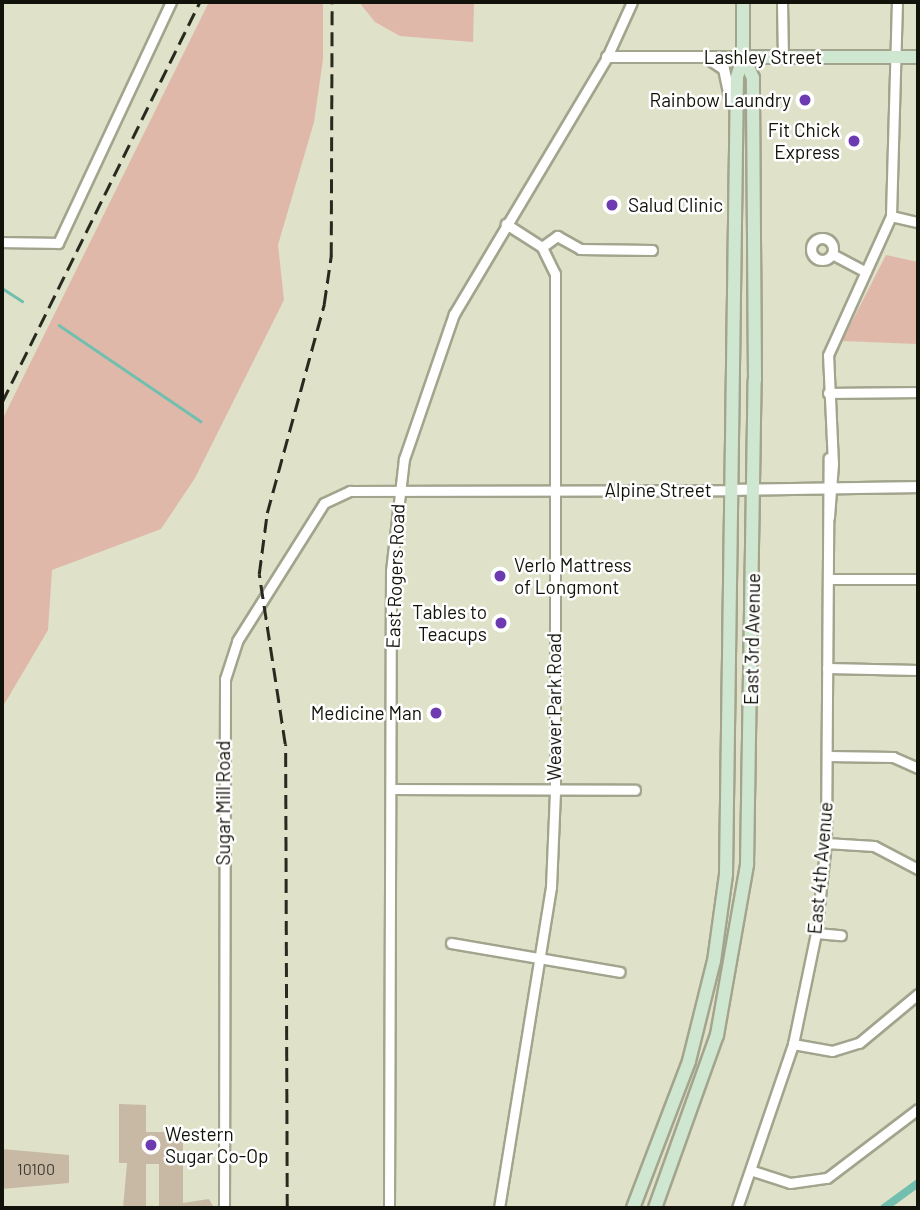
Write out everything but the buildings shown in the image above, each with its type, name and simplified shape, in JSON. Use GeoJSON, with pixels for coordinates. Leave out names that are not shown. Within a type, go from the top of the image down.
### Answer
{"type":"FeatureCollection","features":[{"type":"Feature","properties":{"kind":"main road","name":"East 3rd Avenue"},"geometry":{"type":"LineString","coordinates":[[633,1208],[689,1062],[719,932],[731,802],[736,142],[737,77],[743,57],[743,2]]}},
{"type":"Feature","properties":{"kind":"main road","name":"East 3rd Avenue"},"geometry":{"type":"LineString","coordinates":[[655,1208],[710,1057],[740,926],[751,803],[755,489],[753,78],[743,57]]}},
{"type":"Feature","properties":{"kind":"main road","name":"Lashley Street"},"geometry":{"type":"LineString","coordinates":[[743,57],[918,57]]}},
{"type":"Feature","properties":{"kind":"street"},"geometry":{"type":"LineString","coordinates":[[2,242],[58,243],[171,2]]}},
{"type":"Feature","properties":{"kind":"street","name":"East Rogers Road"},"geometry":{"type":"LineString","coordinates":[[390,1208],[391,570],[399,491],[415,416],[442,340],[506,224],[607,57],[632,2]]}},
{"type":"Feature","properties":{"kind":"street"},"geometry":{"type":"LineString","coordinates":[[782,2],[783,57]]}},
{"type":"Feature","properties":{"kind":"street","name":"East 4th Avenue"},"geometry":{"type":"LineString","coordinates":[[737,1208],[753,1171],[793,1044],[816,933],[826,843],[828,756],[829,351],[891,216],[897,2]]}},
{"type":"Feature","properties":{"kind":"street","name":"Lashley Street"},"geometry":{"type":"LineString","coordinates":[[607,57],[743,57]]}},
{"type":"Feature","properties":{"kind":"street"},"geometry":{"type":"LineString","coordinates":[[703,57],[718,62],[729,81],[736,142]]}},
{"type":"Feature","properties":{"kind":"street"},"geometry":{"type":"LineString","coordinates":[[891,216],[918,222]]}},
{"type":"Feature","properties":{"kind":"street"},"geometry":{"type":"LineString","coordinates":[[506,224],[542,247],[557,236],[580,249],[652,250]]}},
{"type":"Feature","properties":{"kind":"street","name":"Weaver Park Road"},"geometry":{"type":"LineString","coordinates":[[499,1208],[553,876],[555,274],[542,247]]}},
{"type":"Feature","properties":{"kind":"street"},"geometry":{"type":"LineString","coordinates":[[832,254],[866,272]]}},
{"type":"Feature","properties":{"kind":"street"},"geometry":{"type":"LineString","coordinates":[[828,393],[918,392]]}},
{"type":"Feature","properties":{"kind":"street","name":"Alpine Street"},"geometry":{"type":"LineString","coordinates":[[399,491],[918,487]]}},
{"type":"Feature","properties":{"kind":"street","name":"Sugar Mill Road"},"geometry":{"type":"LineString","coordinates":[[224,1208],[226,670],[237,641],[324,503],[350,491],[399,491]]}},
{"type":"Feature","properties":{"kind":"street"},"geometry":{"type":"LineString","coordinates":[[828,579],[918,579]]}},
{"type":"Feature","properties":{"kind":"street"},"geometry":{"type":"LineString","coordinates":[[827,668],[918,670]]}},
{"type":"Feature","properties":{"kind":"street"},"geometry":{"type":"LineString","coordinates":[[828,756],[892,757],[918,768]]}},
{"type":"Feature","properties":{"kind":"street"},"geometry":{"type":"LineString","coordinates":[[391,789],[635,790]]}},
{"type":"Feature","properties":{"kind":"street"},"geometry":{"type":"LineString","coordinates":[[826,843],[874,846],[918,869]]}},
{"type":"Feature","properties":{"kind":"street"},"geometry":{"type":"LineString","coordinates":[[816,933],[841,935]]}},
{"type":"Feature","properties":{"kind":"street"},"geometry":{"type":"LineString","coordinates":[[451,943],[620,972]]}},
{"type":"Feature","properties":{"kind":"street"},"geometry":{"type":"LineString","coordinates":[[793,1044],[832,1051],[859,1043],[918,994]]}},
{"type":"Feature","properties":{"kind":"street"},"geometry":{"type":"LineString","coordinates":[[753,1171],[790,1183],[827,1178],[918,1109]]}},
{"type":"Feature","properties":{"kind":"shaded area"},"geometry":{"type":"Polygon","coordinates":[[[209,2],[323,2],[323,59],[314,122],[278,245],[284,300],[195,478],[161,529],[52,570],[48,630],[2,708],[2,420],[209,2]]]}},
{"type":"Feature","properties":{"kind":"shaded area"},"geometry":{"type":"Polygon","coordinates":[[[359,2],[474,2],[473,42],[400,36],[375,22],[359,2]]]}},
{"type":"Feature","properties":{"kind":"shaded area"},"geometry":{"type":"Polygon","coordinates":[[[886,255],[918,262],[918,344],[842,341],[886,255]]]}},
{"type":"Feature","properties":{"kind":"waterway"},"geometry":{"type":"LineString","coordinates":[[2,288],[22,301]]}},
{"type":"Feature","properties":{"kind":"waterway"},"geometry":{"type":"LineString","coordinates":[[59,325],[200,421]]}},
{"type":"Feature","properties":{"kind":"waterway"},"geometry":{"type":"LineString","coordinates":[[884,1208],[918,1183]]}},
{"type":"Feature","properties":{"kind":"railway"},"geometry":{"type":"LineString","coordinates":[[2,402],[200,2]]}},
{"type":"Feature","properties":{"kind":"railway"},"geometry":{"type":"LineString","coordinates":[[287,1208],[285,744],[259,574],[267,513],[324,304],[331,256],[332,2]]}},
{"type":"Feature","properties":{"kind":"place","name":"Rainbow Laundry"},"geometry":{"type":"Point","coordinates":[805,100]}},
{"type":"Feature","properties":{"kind":"place","name":"Fit Chick Express"},"geometry":{"type":"Point","coordinates":[854,141]}},
{"type":"Feature","properties":{"kind":"place","name":"Salud Clinic"},"geometry":{"type":"Point","coordinates":[612,205]}},
{"type":"Feature","properties":{"kind":"place","name":"Verlo Mattress of Longmont"},"geometry":{"type":"Point","coordinates":[500,576]}},
{"type":"Feature","properties":{"kind":"place","name":"Tables to Teacups"},"geometry":{"type":"Point","coordinates":[501,623]}},
{"type":"Feature","properties":{"kind":"place","name":"Medicine Man"},"geometry":{"type":"Point","coordinates":[436,713]}},
{"type":"Feature","properties":{"kind":"place","name":"Western Sugar Co-Op"},"geometry":{"type":"Point","coordinates":[151,1145]}}]}
